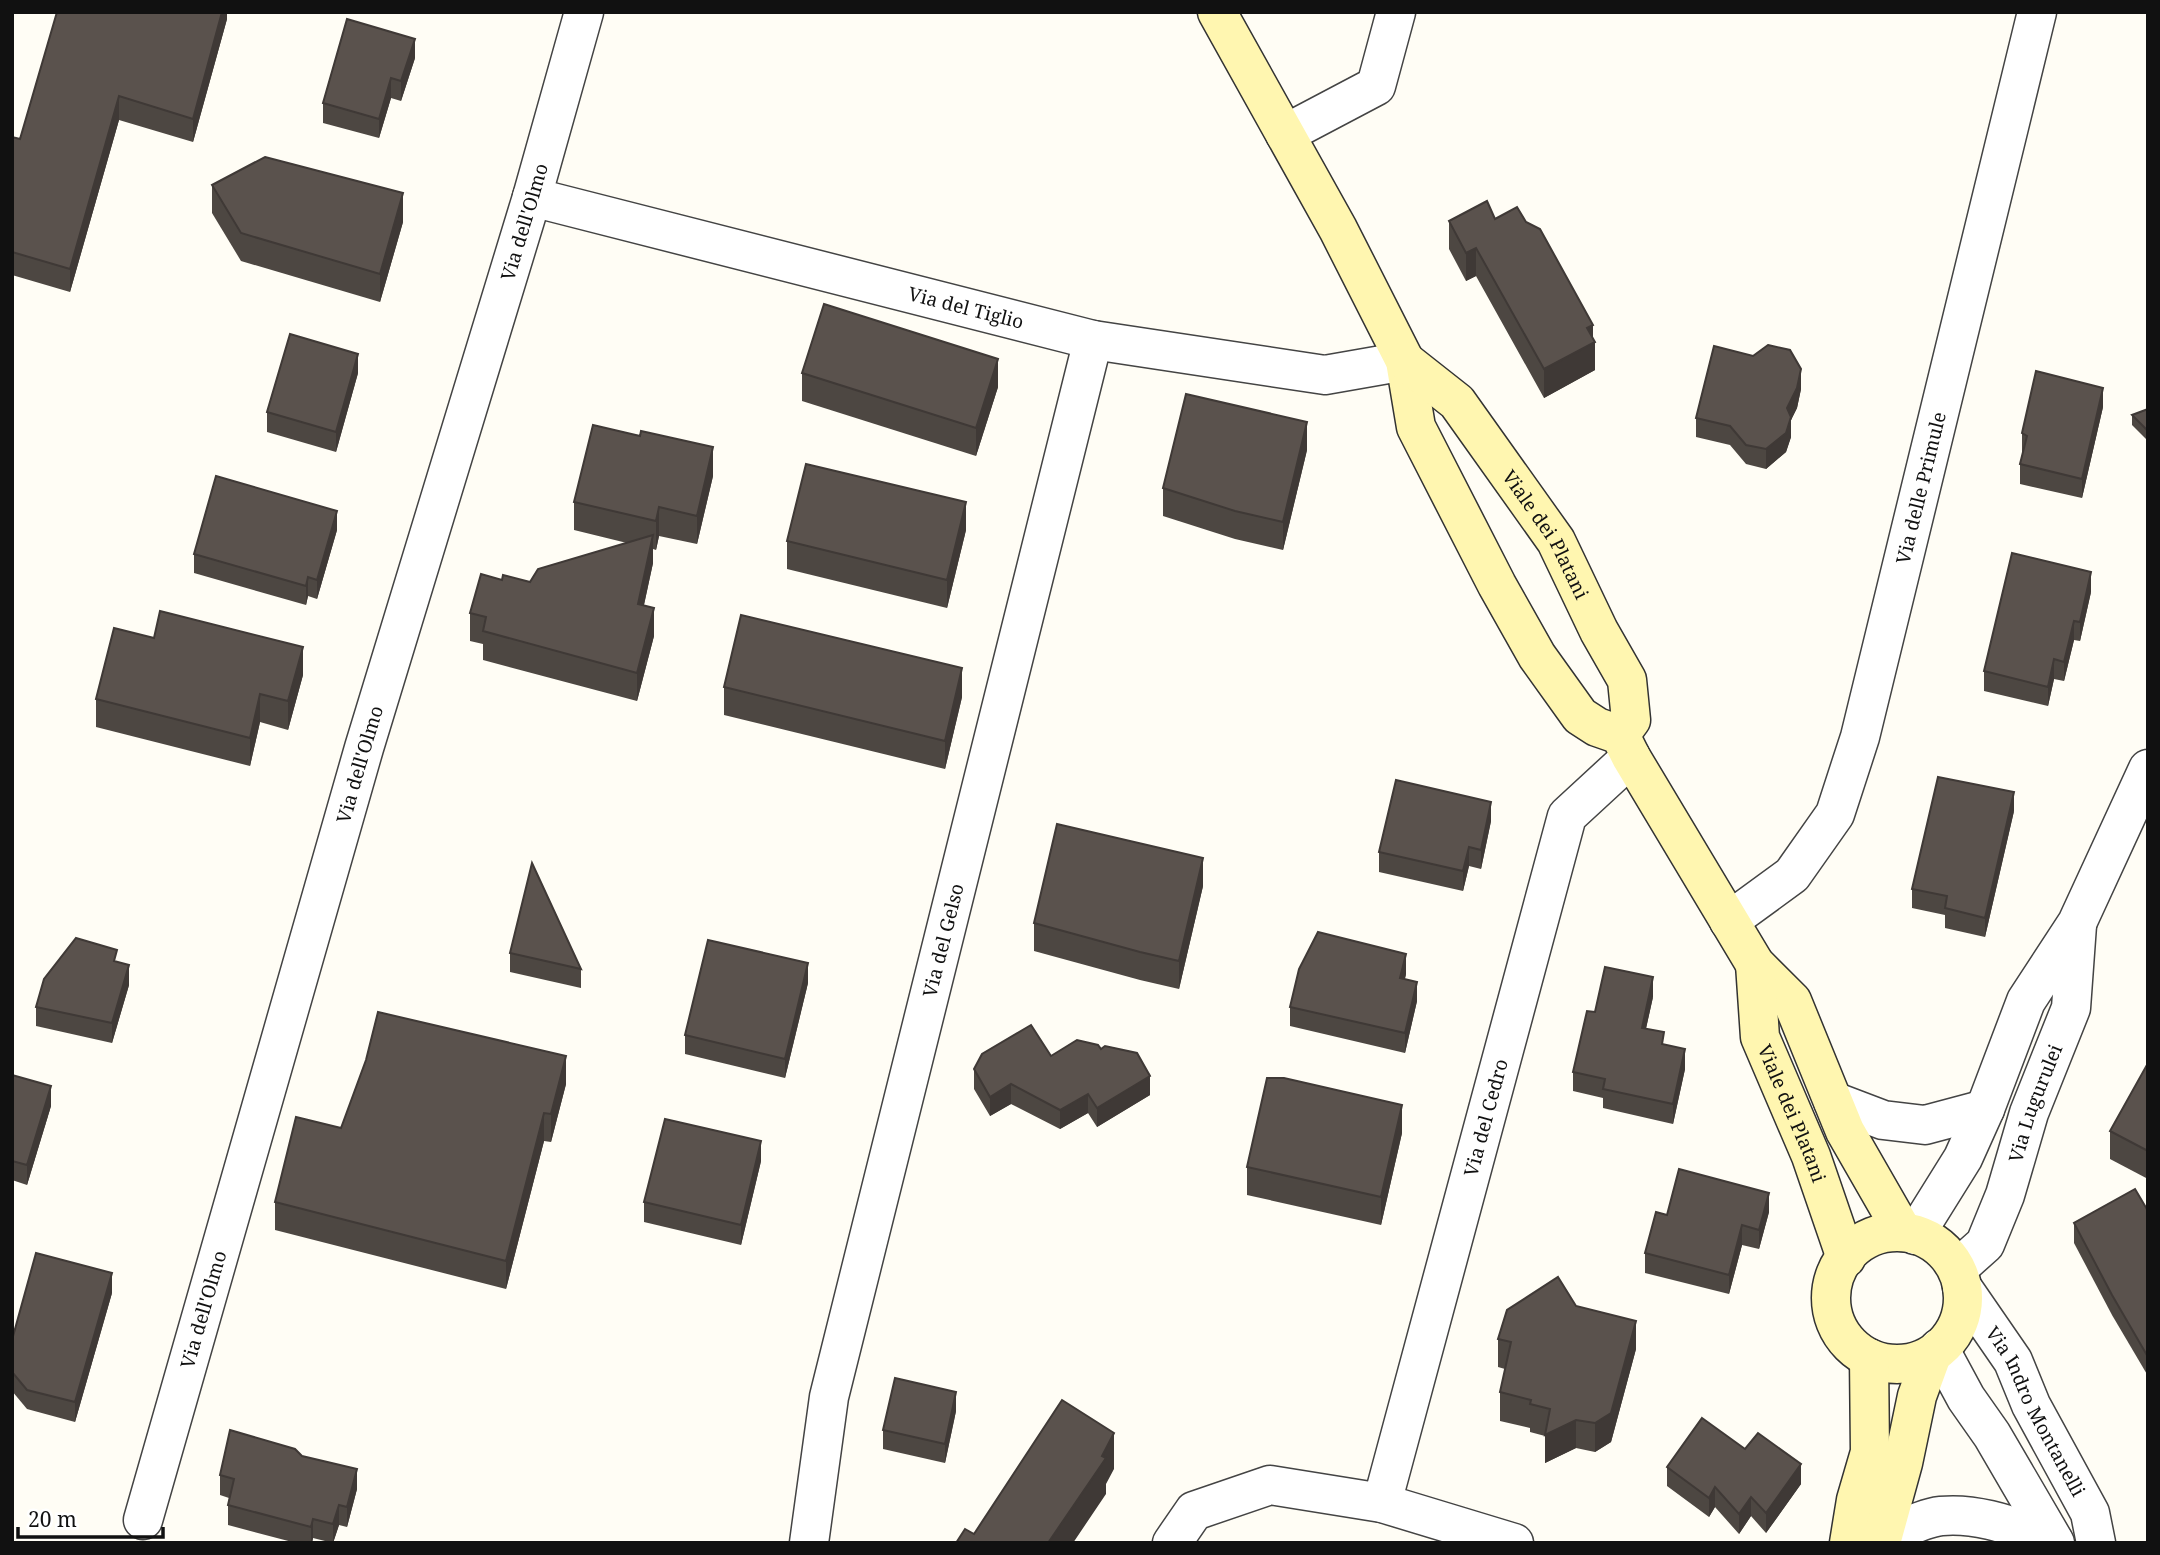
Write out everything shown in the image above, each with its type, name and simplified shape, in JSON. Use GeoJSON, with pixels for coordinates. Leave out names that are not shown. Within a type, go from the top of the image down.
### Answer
{"type":"FeatureCollection","features":[{"type":"Feature","properties":{"kind":"main road","name":"Viale dei Platani"},"geometry":{"type":"LineString","coordinates":[[1217,12],[1338,229],[1405,361],[1416,427],[1497,585],[1537,656],[1580,716],[1625,746],[1755,964],[1792,1001],[1845,1130],[1909,1234],[1939,1247],[1959,1278]]}},
{"type":"Feature","properties":{"kind":"main road","name":"Viale dei Platani"},"geometry":{"type":"LineString","coordinates":[[1405,361],[1457,402],[1556,541],[1627,680],[1631,720],[1625,746]]}},
{"type":"Feature","properties":{"kind":"main road","name":"Viale dei Platani"},"geometry":{"type":"LineString","coordinates":[[1755,964],[1760,1037],[1811,1156],[1846,1258]]}},
{"type":"Feature","properties":{"kind":"main road"},"geometry":{"type":"LineString","coordinates":[[1909,1234],[1890,1233],[1878,1236],[1854,1248],[1846,1258],[1834,1281],[1832,1307],[1840,1332],[1848,1342],[1869,1358],[1894,1364],[1920,1361],[1946,1343],[1957,1326],[1963,1307],[1959,1278]]}},
{"type":"Feature","properties":{"kind":"main road"},"geometry":{"type":"LineString","coordinates":[[1872,1541],[1917,1396],[1935,1352]]}},
{"type":"Feature","properties":{"kind":"main road"},"geometry":{"type":"LineString","coordinates":[[1869,1358],[1870,1452],[1856,1500],[1872,1541]]}},
{"type":"Feature","properties":{"kind":"street","name":"Via dell'Olmo"},"geometry":{"type":"LineString","coordinates":[[143,1520],[364,748],[532,197],[584,12]]}},
{"type":"Feature","properties":{"kind":"street"},"geometry":{"type":"LineString","coordinates":[[1285,134],[1376,86],[1396,12]]}},
{"type":"Feature","properties":{"kind":"street","name":"Via delle Primule"},"geometry":{"type":"LineString","coordinates":[[1729,921],[1791,875],[1835,814],[1860,737],[2037,12]]}},
{"type":"Feature","properties":{"kind":"street","name":"Via del Tiglio"},"geometry":{"type":"LineString","coordinates":[[532,197],[1093,340],[1325,376],[1405,361]]}},
{"type":"Feature","properties":{"kind":"street","name":"Via del Gelso"},"geometry":{"type":"LineString","coordinates":[[809,1543],[829,1396],[1093,340]]}},
{"type":"Feature","properties":{"kind":"street","name":"Via del Cedro"},"geometry":{"type":"LineString","coordinates":[[1382,1503],[1567,816],[1625,746]]}},
{"type":"Feature","properties":{"kind":"street","name":"Via Lugurulei"},"geometry":{"type":"LineString","coordinates":[[1909,1234],[1963,1158],[1985,1109],[2026,1001],[2077,923],[2148,769]]}},
{"type":"Feature","properties":{"kind":"street","name":"Via Lugurulei"},"geometry":{"type":"LineString","coordinates":[[1959,1278],[1986,1244],[2005,1195],[2029,1113],[2071,1008],[2077,923]]}},
{"type":"Feature","properties":{"kind":"street"},"geometry":{"type":"LineString","coordinates":[[1833,1101],[1883,1120],[1925,1125],[1985,1109]]}},
{"type":"Feature","properties":{"kind":"street","name":"Via Indro Montanelli"},"geometry":{"type":"LineString","coordinates":[[1959,1278],[2013,1362],[2031,1405],[2090,1513],[2096,1543]]}},
{"type":"Feature","properties":{"kind":"street"},"geometry":{"type":"LineString","coordinates":[[1935,1352],[1992,1435],[2054,1541]]}},
{"type":"Feature","properties":{"kind":"street"},"geometry":{"type":"LineString","coordinates":[[1172,1543],[1194,1511],[1270,1485],[1382,1503],[1514,1543]]}},
{"type":"Feature","properties":{"kind":"street"},"geometry":{"type":"LineString","coordinates":[[1872,1541],[1938,1516],[1968,1515],[2054,1541]]}},
{"type":"Feature","properties":{"kind":"building"},"geometry":{"type":"Polygon","coordinates":[[[57,12],[222,12],[193,119],[119,96],[70,269],[12,252],[12,137],[20,139],[57,12]]]}},
{"type":"Feature","properties":{"kind":"building"},"geometry":{"type":"Polygon","coordinates":[[[347,19],[415,39],[401,81],[391,78],[379,119],[323,103],[347,19]]]}},
{"type":"Feature","properties":{"kind":"building"},"geometry":{"type":"Polygon","coordinates":[[[265,157],[403,193],[380,274],[241,233],[212,185],[265,157]]]}},
{"type":"Feature","properties":{"kind":"building"},"geometry":{"type":"Polygon","coordinates":[[[1487,201],[1495,219],[1517,207],[1526,222],[1540,229],[1593,325],[1587,328],[1595,342],[1544,369],[1476,248],[1466,253],[1449,221],[1487,201]]]}},
{"type":"Feature","properties":{"kind":"building"},"geometry":{"type":"Polygon","coordinates":[[[824,304],[998,359],[976,428],[802,373],[824,304]]]}},
{"type":"Feature","properties":{"kind":"building"},"geometry":{"type":"Polygon","coordinates":[[[290,334],[358,354],[336,432],[267,412],[290,334]]]}},
{"type":"Feature","properties":{"kind":"building"},"geometry":{"type":"Polygon","coordinates":[[[1768,345],[1790,350],[1801,369],[1797,388],[1787,408],[1791,417],[1786,433],[1766,449],[1746,445],[1730,426],[1696,418],[1714,346],[1753,356],[1768,345]]]}},
{"type":"Feature","properties":{"kind":"building"},"geometry":{"type":"Polygon","coordinates":[[[2036,371],[2103,388],[2082,479],[2020,464],[2027,436],[2022,433],[2036,371]]]}},
{"type":"Feature","properties":{"kind":"building"},"geometry":{"type":"Polygon","coordinates":[[[1186,394],[1307,422],[1283,522],[1235,511],[1163,488],[1186,394]]]}},
{"type":"Feature","properties":{"kind":"building"},"geometry":{"type":"Polygon","coordinates":[[[2148,409],[2148,431],[2132,415],[2148,409]]]}},
{"type":"Feature","properties":{"kind":"building"},"geometry":{"type":"Polygon","coordinates":[[[593,425],[640,436],[641,431],[713,447],[697,516],[659,507],[656,521],[574,502],[593,425]]]}},
{"type":"Feature","properties":{"kind":"building"},"geometry":{"type":"Polygon","coordinates":[[[806,464],[966,502],[947,580],[787,541],[806,464]]]}},
{"type":"Feature","properties":{"kind":"building"},"geometry":{"type":"Polygon","coordinates":[[[216,476],[337,511],[317,580],[308,577],[306,586],[194,554],[216,476]]]}},
{"type":"Feature","properties":{"kind":"building"},"geometry":{"type":"Polygon","coordinates":[[[653,535],[638,604],[654,608],[637,673],[483,631],[486,617],[470,613],[481,574],[502,580],[503,575],[530,582],[538,569],[653,535]]]}},
{"type":"Feature","properties":{"kind":"building"},"geometry":{"type":"Polygon","coordinates":[[[2012,553],[2091,572],[2080,622],[2074,621],[2064,662],[2054,659],[2048,687],[1984,671],[2012,553]]]}},
{"type":"Feature","properties":{"kind":"building"},"geometry":{"type":"Polygon","coordinates":[[[160,611],[303,647],[288,701],[260,694],[250,738],[96,699],[114,628],[154,638],[160,611]]]}},
{"type":"Feature","properties":{"kind":"building"},"geometry":{"type":"Polygon","coordinates":[[[741,615],[962,668],[945,741],[724,687],[741,615]]]}},
{"type":"Feature","properties":{"kind":"building"},"geometry":{"type":"Polygon","coordinates":[[[1938,777],[2014,792],[1985,918],[1945,908],[1947,896],[1912,889],[1938,777]]]}},
{"type":"Feature","properties":{"kind":"building"},"geometry":{"type":"Polygon","coordinates":[[[1396,780],[1491,802],[1481,850],[1469,847],[1463,871],[1379,852],[1396,780]]]}},
{"type":"Feature","properties":{"kind":"building"},"geometry":{"type":"Polygon","coordinates":[[[1057,824],[1203,858],[1179,961],[1034,923],[1057,824]]]}},
{"type":"Feature","properties":{"kind":"building"},"geometry":{"type":"Polygon","coordinates":[[[532,863],[581,969],[510,953],[532,863]]]}},
{"type":"Feature","properties":{"kind":"building"},"geometry":{"type":"Polygon","coordinates":[[[1318,932],[1406,954],[1400,978],[1417,982],[1405,1033],[1290,1007],[1299,969],[1318,932]]]}},
{"type":"Feature","properties":{"kind":"building"},"geometry":{"type":"Polygon","coordinates":[[[76,938],[117,950],[114,961],[129,965],[112,1023],[36,1007],[44,979],[76,938]]]}},
{"type":"Feature","properties":{"kind":"building"},"geometry":{"type":"Polygon","coordinates":[[[708,940],[808,963],[785,1059],[685,1035],[708,940]]]}},
{"type":"Feature","properties":{"kind":"building"},"geometry":{"type":"Polygon","coordinates":[[[1605,967],[1653,977],[1642,1028],[1664,1032],[1662,1044],[1685,1049],[1673,1104],[1603,1089],[1605,1079],[1573,1072],[1587,1011],[1595,1012],[1605,967]]]}},
{"type":"Feature","properties":{"kind":"building"},"geometry":{"type":"Polygon","coordinates":[[[378,1012],[566,1056],[551,1114],[544,1113],[506,1261],[275,1202],[296,1117],[341,1128],[366,1060],[378,1012]]]}},
{"type":"Feature","properties":{"kind":"building"},"geometry":{"type":"Polygon","coordinates":[[[1031,1025],[1051,1056],[1077,1040],[1098,1045],[1101,1049],[1105,1046],[1137,1053],[1150,1076],[1097,1108],[1088,1094],[1060,1110],[1011,1084],[990,1097],[974,1069],[982,1054],[1031,1025]]]}},
{"type":"Feature","properties":{"kind":"building"},"geometry":{"type":"Polygon","coordinates":[[[2148,1063],[2148,1151],[2110,1131],[2148,1063]]]}},
{"type":"Feature","properties":{"kind":"building"},"geometry":{"type":"Polygon","coordinates":[[[12,1075],[51,1086],[27,1165],[12,1161],[12,1075]]]}},
{"type":"Feature","properties":{"kind":"building"},"geometry":{"type":"Polygon","coordinates":[[[1267,1078],[1284,1078],[1402,1105],[1381,1197],[1247,1167],[1267,1078]]]}},
{"type":"Feature","properties":{"kind":"building"},"geometry":{"type":"Polygon","coordinates":[[[665,1119],[761,1141],[741,1225],[644,1202],[665,1119]]]}},
{"type":"Feature","properties":{"kind":"building"},"geometry":{"type":"Polygon","coordinates":[[[1679,1169],[1769,1193],[1759,1230],[1742,1225],[1729,1275],[1645,1253],[1656,1212],[1667,1215],[1679,1169]]]}},
{"type":"Feature","properties":{"kind":"building"},"geometry":{"type":"Polygon","coordinates":[[[2135,1189],[2148,1211],[2148,1357],[2074,1223],[2135,1189]]]}},
{"type":"Feature","properties":{"kind":"building"},"geometry":{"type":"Polygon","coordinates":[[[36,1253],[112,1273],[75,1402],[27,1390],[12,1372],[12,1340],[36,1253]]]}},
{"type":"Feature","properties":{"kind":"building"},"geometry":{"type":"Polygon","coordinates":[[[1558,1277],[1576,1306],[1636,1321],[1611,1413],[1595,1423],[1576,1420],[1545,1435],[1550,1409],[1530,1404],[1531,1400],[1500,1392],[1511,1342],[1498,1339],[1507,1310],[1558,1277]]]}},
{"type":"Feature","properties":{"kind":"building"},"geometry":{"type":"Polygon","coordinates":[[[895,1378],[956,1392],[945,1444],[883,1430],[895,1378]]]}},
{"type":"Feature","properties":{"kind":"building"},"geometry":{"type":"Polygon","coordinates":[[[1062,1400],[1114,1433],[1102,1456],[1106,1458],[1048,1543],[956,1543],[965,1529],[974,1534],[1062,1400]]]}},
{"type":"Feature","properties":{"kind":"building"},"geometry":{"type":"Polygon","coordinates":[[[1702,1418],[1745,1449],[1758,1433],[1801,1464],[1766,1513],[1751,1497],[1739,1514],[1715,1487],[1709,1498],[1667,1467],[1702,1418]]]}},
{"type":"Feature","properties":{"kind":"building"},"geometry":{"type":"Polygon","coordinates":[[[230,1430],[295,1449],[302,1456],[357,1469],[347,1507],[339,1505],[333,1524],[313,1519],[311,1527],[228,1505],[234,1479],[220,1475],[230,1430]]]}}]}
